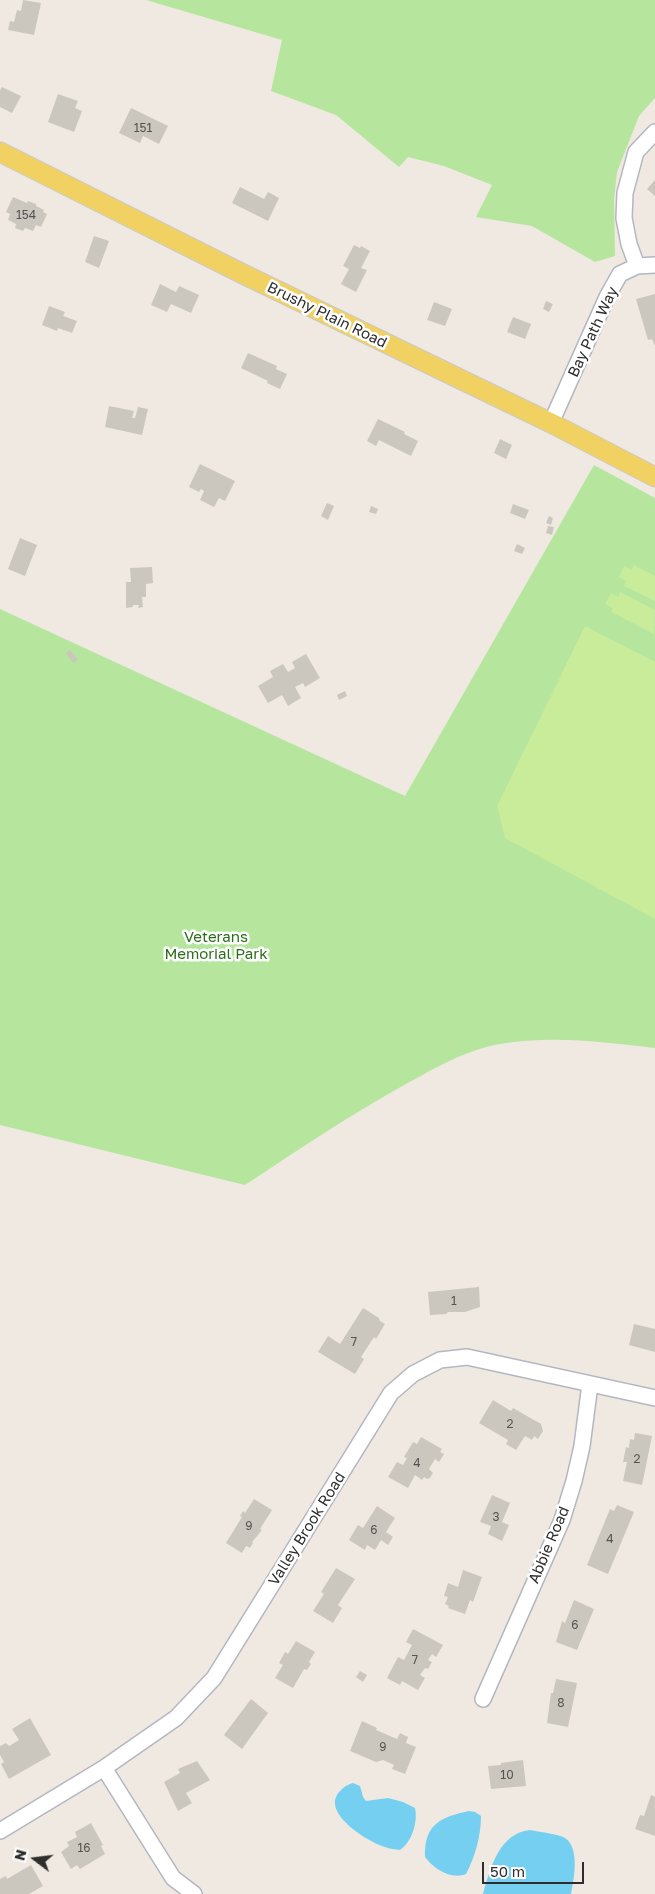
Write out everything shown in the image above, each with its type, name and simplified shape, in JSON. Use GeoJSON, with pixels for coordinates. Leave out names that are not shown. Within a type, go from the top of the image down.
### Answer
{"type":"FeatureCollection","features":[{"type":"Feature","properties":{"kind":"main road","name":"Brushy Plain Road"},"geometry":{"type":"LineString","coordinates":[[0,152],[241,273],[551,423],[655,477]]}},
{"type":"Feature","properties":{"kind":"street"},"geometry":{"type":"LineString","coordinates":[[655,132],[636,152],[625,193],[624,218],[629,244],[637,266],[655,265]]}},
{"type":"Feature","properties":{"kind":"street","name":"Bay Path Way"},"geometry":{"type":"LineString","coordinates":[[551,423],[606,297],[620,274],[637,266]]}},
{"type":"Feature","properties":{"kind":"street","name":"Valley Brook Road"},"geometry":{"type":"LineString","coordinates":[[0,1831],[104,1768],[176,1718],[214,1678],[391,1393],[413,1374],[440,1360],[468,1357],[655,1398]]}},
{"type":"Feature","properties":{"kind":"street","name":"Abbie Road"},"geometry":{"type":"LineString","coordinates":[[483,1699],[562,1520],[576,1472],[590,1384]]}},
{"type":"Feature","properties":{"kind":"street"},"geometry":{"type":"LineString","coordinates":[[104,1768],[173,1878],[194,1894]]}},
{"type":"Feature","properties":{"kind":"green space"},"geometry":{"type":"Polygon","coordinates":[[[146,0],[655,0],[655,98],[639,116],[617,172],[614,200],[615,256],[595,262],[532,226],[476,217],[492,185],[444,166],[408,157],[399,167],[336,115],[271,91],[282,40],[146,0]]]}},
{"type":"Feature","properties":{"kind":"green space","name":"Veterans Memorial Park"},"geometry":{"type":"Polygon","coordinates":[[[594,465],[655,498],[655,1048],[578,1040],[539,1040],[500,1044],[463,1055],[385,1096],[324,1133],[245,1185],[0,1125],[0,609],[405,796],[594,465]]]}},
{"type":"Feature","properties":{"kind":"green space"},"geometry":{"type":"Polygon","coordinates":[[[634,565],[655,576],[655,601],[624,586],[626,581],[619,577],[624,566],[632,570],[634,565]]]}},
{"type":"Feature","properties":{"kind":"green space"},"geometry":{"type":"Polygon","coordinates":[[[620,592],[655,610],[654,634],[611,612],[613,608],[605,604],[611,593],[618,597],[620,592]]]}},
{"type":"Feature","properties":{"kind":"green space"},"geometry":{"type":"Polygon","coordinates":[[[585,626],[655,662],[655,919],[505,838],[497,806],[585,626]]]}},
{"type":"Feature","properties":{"kind":"water"},"geometry":{"type":"Polygon","coordinates":[[[353,1783],[360,1786],[366,1801],[388,1798],[415,1808],[416,1819],[411,1837],[400,1850],[387,1848],[369,1840],[342,1819],[335,1803],[337,1795],[353,1783]]]}},
{"type":"Feature","properties":{"kind":"water"},"geometry":{"type":"Polygon","coordinates":[[[469,1811],[481,1816],[479,1839],[466,1874],[455,1876],[433,1866],[425,1857],[425,1846],[431,1830],[436,1824],[450,1816],[469,1811]]]}},
{"type":"Feature","properties":{"kind":"water"},"geometry":{"type":"Polygon","coordinates":[[[530,1830],[553,1834],[565,1838],[570,1843],[573,1849],[575,1864],[571,1894],[483,1894],[493,1864],[503,1845],[519,1833],[530,1830]]]}},
{"type":"Feature","properties":{"kind":"building"},"geometry":{"type":"Polygon","coordinates":[[[23,0],[41,3],[34,35],[8,30],[10,21],[14,22],[17,10],[21,11],[23,0]]]}},
{"type":"Feature","properties":{"kind":"building"},"geometry":{"type":"Polygon","coordinates":[[[2,87],[21,96],[12,113],[0,107],[0,90],[2,87]]]}},
{"type":"Feature","properties":{"kind":"building"},"geometry":{"type":"Polygon","coordinates":[[[58,94],[78,101],[75,108],[82,111],[74,132],[48,122],[58,94]]]}},
{"type":"Feature","properties":{"kind":"building"},"geometry":{"type":"Polygon","coordinates":[[[131,108],[168,126],[159,144],[143,136],[140,143],[119,133],[131,108]]]}},
{"type":"Feature","properties":{"kind":"building"},"geometry":{"type":"Polygon","coordinates":[[[655,180],[655,196],[647,189],[655,180]]]}},
{"type":"Feature","properties":{"kind":"building"},"geometry":{"type":"Polygon","coordinates":[[[240,187],[264,199],[268,192],[279,198],[268,221],[232,203],[240,187]]]}},
{"type":"Feature","properties":{"kind":"building"},"geometry":{"type":"Polygon","coordinates":[[[13,197],[27,203],[28,201],[36,204],[36,206],[44,210],[43,212],[47,214],[41,227],[36,225],[33,231],[25,228],[23,231],[15,228],[16,224],[8,220],[10,214],[6,212],[13,197]]]}},
{"type":"Feature","properties":{"kind":"building"},"geometry":{"type":"Polygon","coordinates":[[[94,236],[109,241],[99,268],[85,262],[94,236]]]}},
{"type":"Feature","properties":{"kind":"building"},"geometry":{"type":"Polygon","coordinates":[[[354,245],[360,248],[361,246],[370,251],[361,268],[367,270],[356,292],[341,284],[349,269],[343,266],[354,245]]]}},
{"type":"Feature","properties":{"kind":"building"},"geometry":{"type":"Polygon","coordinates":[[[160,284],[176,292],[179,286],[199,295],[191,313],[171,304],[167,312],[151,305],[160,284]]]}},
{"type":"Feature","properties":{"kind":"building"},"geometry":{"type":"Polygon","coordinates":[[[655,294],[655,346],[652,339],[648,340],[636,299],[655,294]]]}},
{"type":"Feature","properties":{"kind":"building"},"geometry":{"type":"Polygon","coordinates":[[[546,301],[553,304],[549,312],[543,309],[546,301]]]}},
{"type":"Feature","properties":{"kind":"building"},"geometry":{"type":"Polygon","coordinates":[[[434,302],[452,309],[445,326],[427,320],[434,302]]]}},
{"type":"Feature","properties":{"kind":"building"},"geometry":{"type":"Polygon","coordinates":[[[49,306],[65,312],[63,316],[77,321],[72,333],[58,328],[57,331],[42,325],[49,306]]]}},
{"type":"Feature","properties":{"kind":"building"},"geometry":{"type":"Polygon","coordinates":[[[513,317],[531,324],[525,339],[507,332],[513,317]]]}},
{"type":"Feature","properties":{"kind":"building"},"geometry":{"type":"Polygon","coordinates":[[[248,353],[277,366],[276,369],[287,374],[280,389],[241,368],[248,353]]]}},
{"type":"Feature","properties":{"kind":"building"},"geometry":{"type":"Polygon","coordinates":[[[109,406],[134,411],[132,418],[135,418],[138,407],[148,409],[142,435],[105,427],[109,406]]]}},
{"type":"Feature","properties":{"kind":"building"},"geometry":{"type":"Polygon","coordinates":[[[378,419],[405,432],[404,434],[418,441],[411,456],[379,440],[376,446],[367,441],[378,419]]]}},
{"type":"Feature","properties":{"kind":"building"},"geometry":{"type":"Polygon","coordinates":[[[500,439],[512,445],[506,459],[494,453],[500,439]]]}},
{"type":"Feature","properties":{"kind":"building"},"geometry":{"type":"Polygon","coordinates":[[[200,464],[235,481],[225,501],[219,498],[214,507],[200,500],[204,491],[201,489],[199,492],[189,487],[200,464]]]}},
{"type":"Feature","properties":{"kind":"building"},"geometry":{"type":"Polygon","coordinates":[[[327,503],[334,506],[328,520],[321,516],[327,503]]]}},
{"type":"Feature","properties":{"kind":"building"},"geometry":{"type":"Polygon","coordinates":[[[513,504],[529,510],[525,519],[510,513],[513,504]]]}},
{"type":"Feature","properties":{"kind":"building"},"geometry":{"type":"Polygon","coordinates":[[[371,506],[378,509],[376,514],[369,512],[371,506]]]}},
{"type":"Feature","properties":{"kind":"building"},"geometry":{"type":"Polygon","coordinates":[[[549,516],[553,518],[551,525],[546,523],[549,516]]]}},
{"type":"Feature","properties":{"kind":"building"},"geometry":{"type":"Polygon","coordinates":[[[548,526],[554,527],[552,535],[546,533],[548,526]]]}},
{"type":"Feature","properties":{"kind":"building"},"geometry":{"type":"Polygon","coordinates":[[[20,538],[37,545],[25,576],[8,569],[20,538]]]}},
{"type":"Feature","properties":{"kind":"building"},"geometry":{"type":"Polygon","coordinates":[[[517,544],[525,548],[522,554],[514,551],[517,544]]]}},
{"type":"Feature","properties":{"kind":"building"},"geometry":{"type":"Polygon","coordinates":[[[152,567],[153,583],[146,584],[146,597],[142,597],[143,607],[138,608],[139,605],[133,605],[133,607],[126,608],[126,582],[131,582],[130,568],[152,567]]]}},
{"type":"Feature","properties":{"kind":"building"},"geometry":{"type":"Polygon","coordinates":[[[70,650],[78,660],[73,663],[66,653],[70,650]]]}},
{"type":"Feature","properties":{"kind":"building"},"geometry":{"type":"Polygon","coordinates":[[[306,654],[320,678],[305,687],[303,683],[295,687],[301,698],[288,706],[282,695],[268,703],[258,686],[273,677],[270,671],[283,664],[288,672],[295,668],[292,662],[306,654]]]}},
{"type":"Feature","properties":{"kind":"building"},"geometry":{"type":"Polygon","coordinates":[[[345,691],[347,696],[339,700],[337,695],[345,691]]]}},
{"type":"Feature","properties":{"kind":"building"},"geometry":{"type":"Polygon","coordinates":[[[479,1287],[480,1307],[465,1312],[430,1315],[428,1292],[479,1287]]]}},
{"type":"Feature","properties":{"kind":"building"},"geometry":{"type":"Polygon","coordinates":[[[363,1308],[385,1324],[376,1339],[374,1337],[361,1357],[364,1359],[355,1374],[318,1352],[328,1336],[340,1344],[363,1308]]]}},
{"type":"Feature","properties":{"kind":"building"},"geometry":{"type":"Polygon","coordinates":[[[634,1324],[655,1329],[655,1352],[629,1345],[634,1324]]]}},
{"type":"Feature","properties":{"kind":"building"},"geometry":{"type":"Polygon","coordinates":[[[493,1400],[511,1411],[513,1408],[541,1424],[543,1431],[538,1439],[534,1436],[532,1440],[525,1436],[516,1450],[506,1444],[508,1440],[479,1423],[493,1400]]]}},
{"type":"Feature","properties":{"kind":"building"},"geometry":{"type":"Polygon","coordinates":[[[635,1433],[652,1436],[642,1485],[623,1481],[627,1462],[623,1462],[626,1447],[629,1448],[630,1439],[634,1440],[635,1433]]]}},
{"type":"Feature","properties":{"kind":"building"},"geometry":{"type":"Polygon","coordinates":[[[421,1437],[442,1449],[440,1452],[444,1454],[439,1462],[435,1459],[429,1469],[433,1473],[430,1478],[424,1477],[422,1480],[415,1475],[408,1488],[388,1477],[397,1462],[403,1465],[407,1458],[404,1457],[413,1442],[417,1444],[421,1437]]]}},
{"type":"Feature","properties":{"kind":"building"},"geometry":{"type":"Polygon","coordinates":[[[492,1495],[510,1503],[502,1522],[509,1525],[502,1541],[488,1534],[491,1526],[480,1522],[492,1495]]]}},
{"type":"Feature","properties":{"kind":"building"},"geometry":{"type":"Polygon","coordinates":[[[254,1499],[272,1510],[250,1548],[246,1546],[242,1553],[226,1543],[242,1517],[240,1516],[243,1511],[245,1513],[254,1499]]]}},
{"type":"Feature","properties":{"kind":"building"},"geometry":{"type":"Polygon","coordinates":[[[617,1505],[634,1512],[608,1574],[587,1565],[610,1509],[614,1511],[617,1505]]]}},
{"type":"Feature","properties":{"kind":"building"},"geometry":{"type":"Polygon","coordinates":[[[377,1506],[395,1518],[386,1532],[393,1537],[388,1545],[381,1540],[375,1550],[367,1545],[365,1550],[349,1540],[358,1525],[363,1528],[377,1506]]]}},
{"type":"Feature","properties":{"kind":"building"},"geometry":{"type":"Polygon","coordinates":[[[336,1568],[355,1579],[338,1605],[342,1608],[333,1623],[313,1611],[324,1594],[321,1592],[336,1568]]]}},
{"type":"Feature","properties":{"kind":"building"},"geometry":{"type":"Polygon","coordinates":[[[463,1570],[482,1577],[473,1602],[470,1600],[465,1614],[448,1608],[449,1606],[445,1604],[448,1597],[444,1596],[448,1583],[458,1587],[463,1570]]]}},
{"type":"Feature","properties":{"kind":"building"},"geometry":{"type":"Polygon","coordinates":[[[574,1600],[594,1609],[577,1650],[556,1642],[562,1621],[565,1623],[574,1600]]]}},
{"type":"Feature","properties":{"kind":"building"},"geometry":{"type":"Polygon","coordinates":[[[413,1629],[443,1645],[436,1657],[432,1654],[428,1660],[432,1662],[428,1669],[425,1668],[420,1675],[425,1678],[418,1690],[402,1681],[400,1685],[387,1678],[398,1657],[404,1660],[412,1645],[406,1642],[413,1629]]]}},
{"type":"Feature","properties":{"kind":"building"},"geometry":{"type":"Polygon","coordinates":[[[296,1641],[315,1652],[309,1662],[311,1664],[307,1670],[304,1669],[293,1688],[275,1678],[283,1665],[279,1663],[285,1652],[288,1654],[296,1641]]]}},
{"type":"Feature","properties":{"kind":"building"},"geometry":{"type":"Polygon","coordinates":[[[360,1671],[367,1675],[363,1682],[356,1677],[360,1671]]]}},
{"type":"Feature","properties":{"kind":"building"},"geometry":{"type":"Polygon","coordinates":[[[556,1679],[577,1683],[568,1727],[547,1723],[551,1693],[553,1693],[556,1679]]]}},
{"type":"Feature","properties":{"kind":"building"},"geometry":{"type":"Polygon","coordinates":[[[251,1699],[268,1713],[242,1749],[224,1735],[251,1699]]]}},
{"type":"Feature","properties":{"kind":"building"},"geometry":{"type":"Polygon","coordinates":[[[30,1718],[51,1755],[9,1779],[1,1764],[4,1762],[0,1755],[0,1746],[6,1743],[9,1746],[19,1740],[12,1729],[30,1718]]]}},
{"type":"Feature","properties":{"kind":"building"},"geometry":{"type":"Polygon","coordinates":[[[362,1721],[377,1728],[376,1730],[397,1739],[400,1733],[408,1737],[406,1743],[416,1747],[405,1774],[392,1769],[394,1765],[383,1760],[376,1762],[350,1751],[362,1721]]]}},
{"type":"Feature","properties":{"kind":"building"},"geometry":{"type":"Polygon","coordinates":[[[523,1760],[526,1786],[491,1789],[488,1766],[523,1760]]]}},
{"type":"Feature","properties":{"kind":"building"},"geometry":{"type":"Polygon","coordinates":[[[197,1761],[210,1780],[186,1793],[192,1803],[178,1811],[164,1782],[180,1773],[178,1769],[197,1761]]]}},
{"type":"Feature","properties":{"kind":"building"},"geometry":{"type":"Polygon","coordinates":[[[651,1795],[655,1797],[655,1836],[635,1829],[640,1815],[644,1816],[651,1795]]]}},
{"type":"Feature","properties":{"kind":"building"},"geometry":{"type":"Polygon","coordinates":[[[91,1823],[103,1845],[101,1846],[105,1854],[80,1869],[77,1865],[71,1869],[61,1852],[69,1846],[67,1842],[77,1837],[75,1832],[91,1823]]]}},
{"type":"Feature","properties":{"kind":"building"},"geometry":{"type":"Polygon","coordinates":[[[31,1865],[43,1886],[29,1894],[0,1894],[0,1879],[6,1876],[7,1879],[31,1865]]]}}]}
